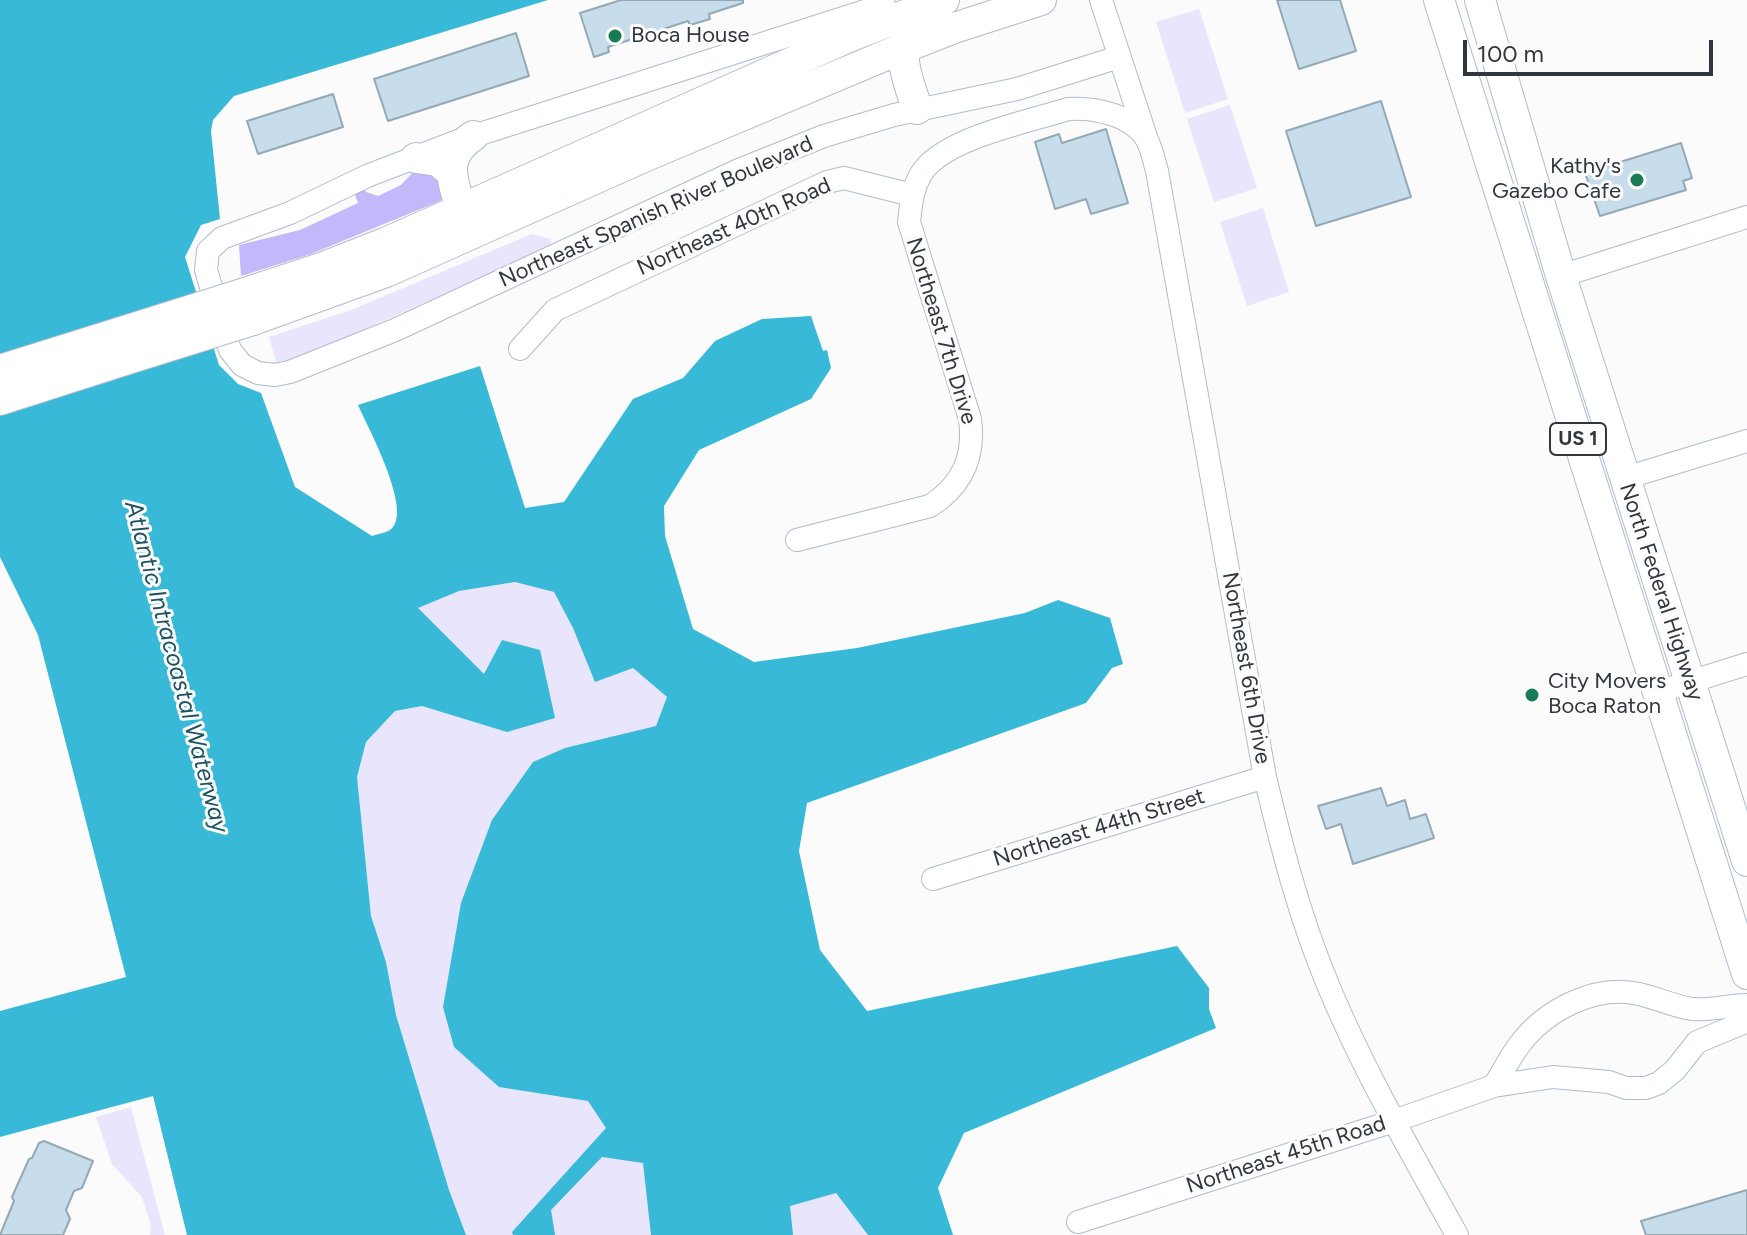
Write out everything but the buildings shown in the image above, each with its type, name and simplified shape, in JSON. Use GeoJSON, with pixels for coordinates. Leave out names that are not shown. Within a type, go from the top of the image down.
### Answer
{"type":"FeatureCollection","features":[{"type":"Feature","properties":{"kind":"main road","name":"Northeast Spanish River Boulevard"},"geometry":{"type":"LineString","coordinates":[[0,400],[249,306],[891,8],[944,0]]}},
{"type":"Feature","properties":{"kind":"main road"},"geometry":{"type":"LineString","coordinates":[[917,109],[904,65],[906,39],[919,24],[962,0]]}},
{"type":"Feature","properties":{"kind":"main road","name":"Northeast Spanish River Boulevard"},"geometry":{"type":"LineString","coordinates":[[0,370],[386,272],[646,156],[903,48],[1041,0]]}},
{"type":"Feature","properties":{"kind":"main road","name":"North Federal Highway"},"geometry":{"type":"LineString","coordinates":[[1439,0],[1747,974]]}},
{"type":"Feature","properties":{"kind":"main road","name":"North Federal Highway"},"geometry":{"type":"LineString","coordinates":[[1480,0],[1561,276],[1747,861]]}},
{"type":"Feature","properties":{"kind":"main road"},"geometry":{"type":"LineString","coordinates":[[770,105],[873,45],[886,30],[891,8]]}},
{"type":"Feature","properties":{"kind":"main road"},"geometry":{"type":"LineString","coordinates":[[461,210],[452,173],[455,153],[473,136]]}},
{"type":"Feature","properties":{"kind":"main road"},"geometry":{"type":"LineString","coordinates":[[416,158],[438,161],[452,173]]}},
{"type":"Feature","properties":{"kind":"main road"},"geometry":{"type":"LineString","coordinates":[[1511,227],[1544,269],[1561,276]]}},
{"type":"Feature","properties":{"kind":"main road"},"geometry":{"type":"LineString","coordinates":[[1529,285],[1557,299],[1579,333]]}},
{"type":"Feature","properties":{"kind":"street","name":"Northeast 6th Drive"},"geometry":{"type":"LineString","coordinates":[[1101,0],[1157,171],[1265,777],[1289,874],[1323,974],[1349,1035],[1457,1235]]}},
{"type":"Feature","properties":{"kind":"street","name":"Northeast Spanish River Boulevard"},"geometry":{"type":"LineString","coordinates":[[891,8],[473,136],[367,176],[290,213],[228,235],[212,246],[205,264],[226,342],[242,365],[258,373],[275,375],[313,364],[422,318],[759,161],[851,127],[917,109],[1017,89],[1119,57]]}},
{"type":"Feature","properties":{"kind":"street"},"geometry":{"type":"LineString","coordinates":[[912,195],[922,173],[947,149],[1068,109],[1085,108],[1126,121],[1146,138]]}},
{"type":"Feature","properties":{"kind":"street","name":"Northeast 40th Road"},"geometry":{"type":"LineString","coordinates":[[520,349],[555,310],[827,182],[844,178],[912,195]]}},
{"type":"Feature","properties":{"kind":"street","name":"Northeast 7th Drive"},"geometry":{"type":"LineString","coordinates":[[797,540],[930,506],[957,484],[966,469],[972,436],[970,419],[913,238],[909,222],[912,195]]}},
{"type":"Feature","properties":{"kind":"street"},"geometry":{"type":"LineString","coordinates":[[1561,276],[1747,217]]}},
{"type":"Feature","properties":{"kind":"street"},"geometry":{"type":"LineString","coordinates":[[1625,478],[1747,441]]}},
{"type":"Feature","properties":{"kind":"street"},"geometry":{"type":"LineString","coordinates":[[1658,692],[1747,664]]}},
{"type":"Feature","properties":{"kind":"street","name":"Northeast 44th Street"},"geometry":{"type":"LineString","coordinates":[[933,879],[1265,777]]}},
{"type":"Feature","properties":{"kind":"street"},"geometry":{"type":"LineString","coordinates":[[1494,1086],[1530,1033],[1553,1013],[1587,998],[1623,992],[1638,993],[1690,1008],[1747,1005]]}},
{"type":"Feature","properties":{"kind":"street","name":"Northeast 45th Road"},"geometry":{"type":"LineString","coordinates":[[1078,1222],[1494,1086],[1553,1077],[1646,1088],[1659,1083],[1675,1070],[1697,1042],[1743,1023],[1747,1018]]}},
{"type":"Feature","properties":{"kind":"shaded area"},"geometry":{"type":"Polygon","coordinates":[[[1199,9],[1228,99],[1185,113],[1156,22],[1199,9]]]}},
{"type":"Feature","properties":{"kind":"shaded area"},"geometry":{"type":"Polygon","coordinates":[[[1230,105],[1257,188],[1214,202],[1187,119],[1230,105]]]}},
{"type":"Feature","properties":{"kind":"shaded area"},"geometry":{"type":"Polygon","coordinates":[[[417,168],[431,169],[447,195],[440,201],[311,254],[241,276],[239,245],[300,230],[358,203],[354,192],[364,187],[366,192],[378,196],[401,185],[417,168]]]}},
{"type":"Feature","properties":{"kind":"shaded area"},"geometry":{"type":"Polygon","coordinates":[[[1263,208],[1289,292],[1247,306],[1220,222],[1263,208]]]}},
{"type":"Feature","properties":{"kind":"shaded area"},"geometry":{"type":"Polygon","coordinates":[[[532,234],[550,239],[552,246],[286,364],[277,365],[269,337],[351,310],[532,234]]]}},
{"type":"Feature","properties":{"kind":"shaded area"},"geometry":{"type":"Polygon","coordinates":[[[515,582],[554,592],[573,628],[633,668],[667,697],[837,1193],[868,1235],[466,1235],[449,1190],[396,1015],[386,962],[371,916],[357,777],[366,742],[395,711],[422,706],[507,732],[485,675],[417,608],[459,591],[515,582]]]}},
{"type":"Feature","properties":{"kind":"shaded area"},"geometry":{"type":"Polygon","coordinates":[[[131,1107],[165,1235],[150,1235],[151,1225],[142,1197],[112,1164],[96,1117],[131,1107]]]}},
{"type":"Feature","properties":{"kind":"water","name":"Atlantic Intracoastal Waterway"},"geometry":{"type":"Polygon","coordinates":[[[0,0],[548,0],[234,96],[213,120],[211,131],[220,219],[201,225],[185,257],[219,365],[238,384],[261,393],[295,487],[372,536],[390,530],[396,521],[393,489],[379,449],[358,405],[480,366],[525,508],[564,502],[633,399],[683,378],[715,341],[762,319],[811,316],[823,351],[827,350],[831,368],[811,399],[699,450],[664,506],[665,536],[693,629],[754,662],[857,648],[1025,613],[1058,600],[1110,618],[1123,664],[1112,668],[1086,703],[807,803],[799,851],[820,950],[867,1011],[1177,946],[1209,988],[1209,1009],[1216,1028],[964,1133],[938,1188],[953,1235],[868,1235],[836,1193],[790,1206],[793,1235],[651,1235],[643,1163],[602,1157],[551,1210],[555,1235],[513,1235],[512,1232],[606,1128],[588,1101],[499,1087],[454,1047],[443,1007],[461,903],[492,820],[533,762],[565,748],[656,726],[667,697],[633,668],[595,682],[554,592],[515,582],[459,591],[418,608],[484,674],[502,640],[540,650],[555,718],[507,732],[422,706],[395,711],[366,742],[357,777],[371,916],[386,962],[396,1015],[449,1190],[466,1235],[187,1235],[153,1096],[0,1137],[0,1011],[126,977],[38,635],[0,557],[0,0]]]}},
{"type":"Feature","properties":{"kind":"place","name":"Boca House"},"geometry":{"type":"Point","coordinates":[615,36]}},
{"type":"Feature","properties":{"kind":"place","name":"Kathy's Gazebo Cafe"},"geometry":{"type":"Point","coordinates":[1637,180]}},
{"type":"Feature","properties":{"kind":"place","name":"City Movers Boca Raton"},"geometry":{"type":"Point","coordinates":[1532,695]}}]}
